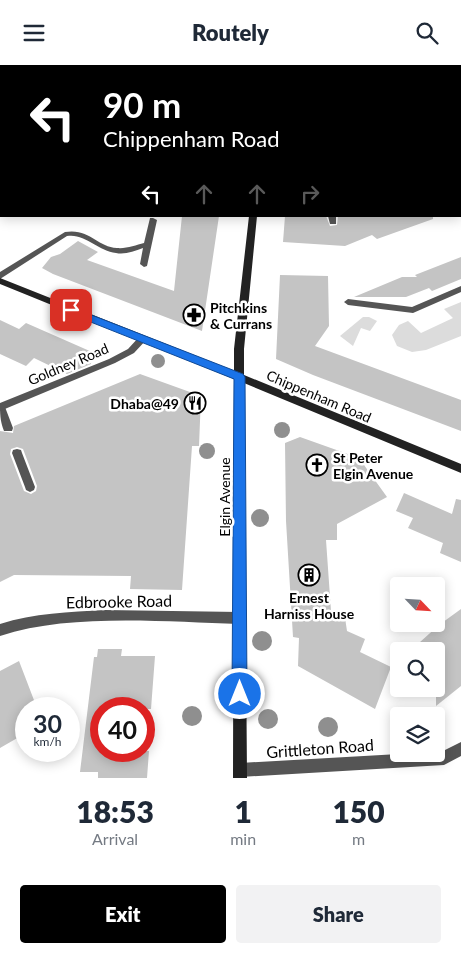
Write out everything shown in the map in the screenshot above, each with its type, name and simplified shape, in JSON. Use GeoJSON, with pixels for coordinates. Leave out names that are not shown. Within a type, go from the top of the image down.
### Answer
{"type":"FeatureCollection","features":[{"type":"Feature","properties":{"kind":"street","name":"Elgin Avenue"},"geometry":{"type":"LineString","coordinates":[[240,774],[239,349],[253,217]]}},
{"type":"Feature","properties":{"kind":"street"},"geometry":{"type":"LineString","coordinates":[[144,264],[153,220]]}},
{"type":"Feature","properties":{"kind":"street"},"geometry":{"type":"LineString","coordinates":[[0,276],[71,232],[81,234],[114,251],[147,245]]}},
{"type":"Feature","properties":{"kind":"street","name":"Chippenham Road"},"geometry":{"type":"LineString","coordinates":[[0,281],[461,469]]}},
{"type":"Feature","properties":{"kind":"street"},"geometry":{"type":"LineString","coordinates":[[348,302],[413,310],[461,289]]}},
{"type":"Feature","properties":{"kind":"street","name":"Goldney Road"},"geometry":{"type":"LineString","coordinates":[[0,407],[112,361],[132,351],[142,339]]}},
{"type":"Feature","properties":{"kind":"street"},"geometry":{"type":"LineString","coordinates":[[0,407],[8,428]]}},
{"type":"Feature","properties":{"kind":"street"},"geometry":{"type":"LineString","coordinates":[[17,453],[30,487]]}},
{"type":"Feature","properties":{"kind":"street","name":"Edbrooke Road"},"geometry":{"type":"LineString","coordinates":[[0,630],[17,624],[47,619],[115,615],[239,618]]}},
{"type":"Feature","properties":{"kind":"street","name":"Grittleton Road"},"geometry":{"type":"LineString","coordinates":[[240,774],[444,757],[461,749]]}},
{"type":"Feature","properties":{"kind":"shaded area"},"geometry":{"type":"Polygon","coordinates":[[[461,302],[461,336],[426,350],[412,352],[397,346],[392,335],[399,325],[408,321],[421,333],[453,318],[444,309],[461,302]]]}},
{"type":"Feature","properties":{"kind":"shaded area"},"geometry":{"type":"Polygon","coordinates":[[[363,317],[369,317],[377,321],[370,331],[361,328],[353,346],[340,336],[363,317]]]}},
{"type":"Feature","properties":{"kind":"building"},"geometry":{"type":"Polygon","coordinates":[[[182,217],[219,217],[202,331],[53,274],[42,268],[51,257],[60,254],[78,241],[98,252],[87,260],[174,291],[182,217]]]}},
{"type":"Feature","properties":{"kind":"building"},"geometry":{"type":"Polygon","coordinates":[[[285,217],[326,217],[330,226],[337,225],[338,217],[433,217],[433,219],[377,239],[372,235],[345,246],[283,242],[285,217]]]}},
{"type":"Feature","properties":{"kind":"building"},"geometry":{"type":"Polygon","coordinates":[[[461,257],[461,279],[432,291],[429,288],[406,297],[354,297],[402,277],[417,277],[415,275],[461,257]]]}},
{"type":"Feature","properties":{"kind":"building"},"geometry":{"type":"Polygon","coordinates":[[[280,275],[328,276],[329,326],[315,346],[461,400],[461,431],[276,359],[280,275]]]}},
{"type":"Feature","properties":{"kind":"building"},"geometry":{"type":"Polygon","coordinates":[[[0,320],[19,329],[26,323],[92,352],[91,364],[67,374],[34,358],[26,366],[0,354],[0,320]]]}},
{"type":"Feature","properties":{"kind":"building"},"geometry":{"type":"Polygon","coordinates":[[[140,374],[201,396],[199,446],[192,446],[182,590],[130,589],[131,576],[14,575],[0,582],[0,431],[13,433],[14,426],[140,374]],[[17,447],[11,449],[10,454],[24,491],[31,494],[36,491],[37,486],[23,449],[17,447]]]}},
{"type":"Feature","properties":{"kind":"building","name":"Ernest Harniss House"},"geometry":{"type":"Polygon","coordinates":[[[300,437],[359,458],[387,497],[337,524],[337,540],[326,540],[331,611],[344,611],[347,631],[365,639],[360,652],[390,667],[375,709],[298,666],[299,638],[293,637],[286,521],[285,443],[300,437]]]}},
{"type":"Feature","properties":{"kind":"building"},"geometry":{"type":"Polygon","coordinates":[[[404,493],[452,514],[456,499],[461,500],[461,562],[440,553],[443,543],[408,528],[413,518],[396,511],[404,493]]]}},
{"type":"Feature","properties":{"kind":"building"},"geometry":{"type":"Polygon","coordinates":[[[461,609],[461,686],[436,706],[436,697],[445,697],[445,642],[420,642],[430,633],[445,633],[445,621],[461,609]]]}},
{"type":"Feature","properties":{"kind":"building"},"geometry":{"type":"Polygon","coordinates":[[[98,649],[122,649],[121,656],[155,656],[152,697],[90,697],[90,762],[148,762],[147,778],[98,778],[98,772],[80,772],[94,657],[97,657],[98,649]]]}},
{"type":"Feature","properties":{"kind":"building"},"geometry":{"type":"Polygon","coordinates":[[[19,661],[33,697],[15,697],[15,739],[0,748],[0,671],[19,661]]]}},
{"type":"Feature","properties":{"kind":"place","name":"Pitchkins & Currans"},"geometry":{"type":"Point","coordinates":[194,315]}},
{"type":"Feature","properties":{"kind":"place","name":"Dhaba@49"},"geometry":{"type":"Point","coordinates":[195,403]}},
{"type":"Feature","properties":{"kind":"place","name":"St Peter Elgin Avenue"},"geometry":{"type":"Point","coordinates":[317,465]}},
{"type":"Feature","properties":{"kind":"place","name":"Ernest Harniss House"},"geometry":{"type":"Point","coordinates":[309,575]}},
{"type":"Feature","properties":{"kind":"route"},"geometry":{"type":"LineString","coordinates":[[71,310],[239,377],[240,694]]}}]}
